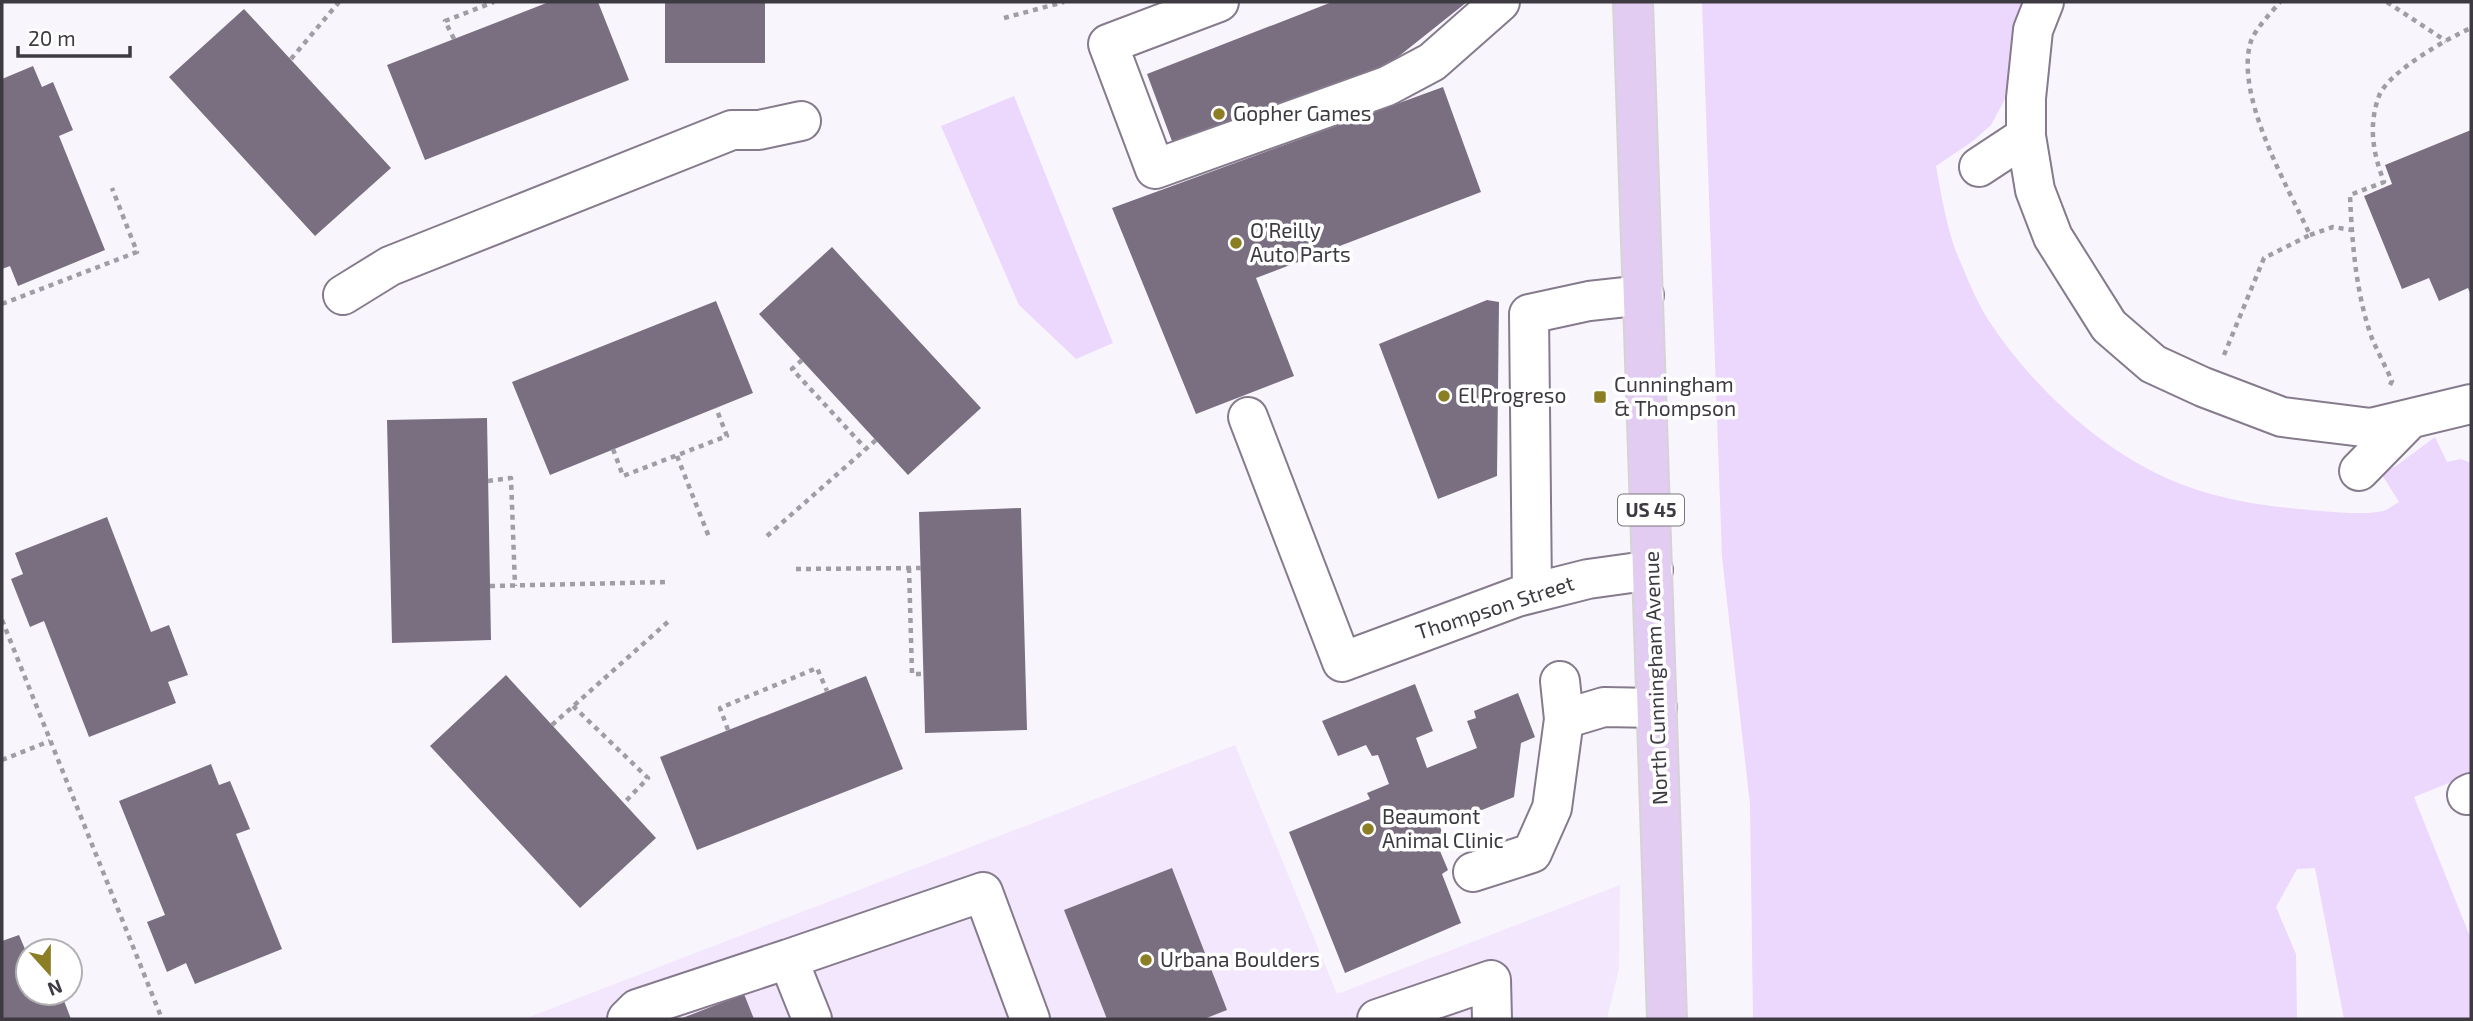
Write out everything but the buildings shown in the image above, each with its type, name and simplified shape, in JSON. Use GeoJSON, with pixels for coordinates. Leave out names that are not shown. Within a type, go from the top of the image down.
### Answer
{"type":"FeatureCollection","features":[{"type":"Feature","properties":{"kind":"main road","name":"North Cunningham Avenue"},"geometry":{"type":"LineString","coordinates":[[1633,2],[1667,1019]]}},
{"type":"Feature","properties":{"kind":"street"},"geometry":{"type":"LineString","coordinates":[[1219,2],[1108,44],[1155,169],[1387,86],[1432,62],[1500,2]]}},
{"type":"Feature","properties":{"kind":"street"},"geometry":{"type":"LineString","coordinates":[[2044,2],[2033,30],[2026,98],[2026,136],[2035,190],[2053,237],[2109,326],[2153,364],[2203,387],[2282,417],[2371,428],[2471,404]]}},
{"type":"Feature","properties":{"kind":"street"},"geometry":{"type":"LineString","coordinates":[[344,295],[390,266],[733,130],[759,130],[801,121]]}},
{"type":"Feature","properties":{"kind":"street"},"geometry":{"type":"LineString","coordinates":[[1979,167],[2026,136]]}},
{"type":"Feature","properties":{"kind":"street"},"geometry":{"type":"LineString","coordinates":[[1532,593],[1529,314],[1589,301],[1644,295]]}},
{"type":"Feature","properties":{"kind":"street","name":"Thompson Street"},"geometry":{"type":"LineString","coordinates":[[1248,416],[1342,662],[1532,593],[1588,579],[1653,570]]}},
{"type":"Feature","properties":{"kind":"street"},"geometry":{"type":"LineString","coordinates":[[2359,471],[2410,419]]}},
{"type":"Feature","properties":{"kind":"street"},"geometry":{"type":"LineString","coordinates":[[1473,872],[1532,853],[1552,808],[1564,719],[1560,681]]}},
{"type":"Feature","properties":{"kind":"street"},"geometry":{"type":"LineString","coordinates":[[1564,719],[1604,707],[1657,708]]}},
{"type":"Feature","properties":{"kind":"street"},"geometry":{"type":"LineString","coordinates":[[627,1019],[637,1009],[983,892],[1030,1019]]}},
{"type":"Feature","properties":{"kind":"street"},"geometry":{"type":"LineString","coordinates":[[788,959],[812,1019]]}},
{"type":"Feature","properties":{"kind":"street"},"geometry":{"type":"LineString","coordinates":[[1377,1019],[1491,980],[1492,1019]]}},
{"type":"Feature","properties":{"kind":"path"},"geometry":{"type":"LineString","coordinates":[[291,59],[339,2]]}},
{"type":"Feature","properties":{"kind":"path"},"geometry":{"type":"LineString","coordinates":[[454,39],[445,21],[494,2]]}},
{"type":"Feature","properties":{"kind":"path"},"geometry":{"type":"LineString","coordinates":[[1004,18],[1064,2]]}},
{"type":"Feature","properties":{"kind":"path"},"geometry":{"type":"LineString","coordinates":[[2280,2],[2252,39],[2247,66],[2256,116],[2310,235]]}},
{"type":"Feature","properties":{"kind":"path"},"geometry":{"type":"LineString","coordinates":[[2387,2],[2446,41]]}},
{"type":"Feature","properties":{"kind":"path"},"geometry":{"type":"LineString","coordinates":[[2383,391],[2392,381],[2373,339],[2364,307],[2352,230],[2350,195],[2384,181],[2374,156],[2373,134],[2380,93],[2411,62],[2471,29]]}},
{"type":"Feature","properties":{"kind":"path"},"geometry":{"type":"LineString","coordinates":[[2,304],[137,252],[112,188]]}},
{"type":"Feature","properties":{"kind":"path"},"geometry":{"type":"LineString","coordinates":[[2220,364],[2264,258],[2310,235],[2333,227],[2352,230]]}},
{"type":"Feature","properties":{"kind":"path"},"geometry":{"type":"LineString","coordinates":[[802,360],[792,369],[866,449]]}},
{"type":"Feature","properties":{"kind":"path"},"geometry":{"type":"LineString","coordinates":[[613,449],[623,477],[677,456],[727,436],[716,408]]}},
{"type":"Feature","properties":{"kind":"path"},"geometry":{"type":"LineString","coordinates":[[767,536],[876,440]]}},
{"type":"Feature","properties":{"kind":"path"},"geometry":{"type":"LineString","coordinates":[[677,456],[709,537]]}},
{"type":"Feature","properties":{"kind":"path"},"geometry":{"type":"LineString","coordinates":[[488,481],[511,478],[515,586]]}},
{"type":"Feature","properties":{"kind":"path"},"geometry":{"type":"LineString","coordinates":[[909,568],[912,674],[923,674]]}},
{"type":"Feature","properties":{"kind":"path"},"geometry":{"type":"LineString","coordinates":[[796,569],[921,568]]}},
{"type":"Feature","properties":{"kind":"path"},"geometry":{"type":"LineString","coordinates":[[490,586],[667,582]]}},
{"type":"Feature","properties":{"kind":"path"},"geometry":{"type":"LineString","coordinates":[[2,620],[162,1019]]}},
{"type":"Feature","properties":{"kind":"path"},"geometry":{"type":"LineString","coordinates":[[552,725],[670,620]]}},
{"type":"Feature","properties":{"kind":"path"},"geometry":{"type":"LineString","coordinates":[[728,730],[720,708],[817,668],[827,691]]}},
{"type":"Feature","properties":{"kind":"path"},"geometry":{"type":"LineString","coordinates":[[573,706],[648,778],[624,803]]}},
{"type":"Feature","properties":{"kind":"path"},"geometry":{"type":"LineString","coordinates":[[2,760],[50,741]]}},
{"type":"Feature","properties":{"kind":"shaded area"},"geometry":{"type":"Polygon","coordinates":[[[1702,2],[2029,2],[2017,38],[2006,97],[1991,125],[1936,166],[1944,208],[1955,249],[1970,286],[2007,347],[2051,396],[2076,419],[2129,458],[2186,486],[2224,497],[2277,507],[2353,513],[2378,512],[2399,502],[2381,473],[2396,466],[2435,437],[2447,462],[2461,459],[2471,463],[2471,774],[2414,797],[2471,939],[2471,1019],[2344,1019],[2315,868],[2297,869],[2276,907],[2296,954],[2297,1019],[1753,1019],[1750,804],[1722,557],[1702,2]]]}},
{"type":"Feature","properties":{"kind":"shaded area"},"geometry":{"type":"Polygon","coordinates":[[[1014,96],[1113,343],[1076,359],[1019,305],[941,126],[1014,96]]]}},
{"type":"Feature","properties":{"kind":"shaded area"},"geometry":{"type":"Polygon","coordinates":[[[1235,745],[1337,994],[1620,885],[1619,969],[1607,1019],[524,1019],[1235,745]]]}},
{"type":"Feature","properties":{"kind":"place","name":"Gopher Games"},"geometry":{"type":"Point","coordinates":[1219,114]}},
{"type":"Feature","properties":{"kind":"place","name":"O'Reilly Auto Parts"},"geometry":{"type":"Point","coordinates":[1236,243]}},
{"type":"Feature","properties":{"kind":"place","name":"El Progreso"},"geometry":{"type":"Point","coordinates":[1444,396]}},
{"type":"Feature","properties":{"kind":"place","name":"Cunningham & Thompson"},"geometry":{"type":"Point","coordinates":[1600,397]}},
{"type":"Feature","properties":{"kind":"place","name":"Beaumont Animal Clinic"},"geometry":{"type":"Point","coordinates":[1368,829]}},
{"type":"Feature","properties":{"kind":"place","name":"Urbana Boulders"},"geometry":{"type":"Point","coordinates":[1146,960]}}]}
